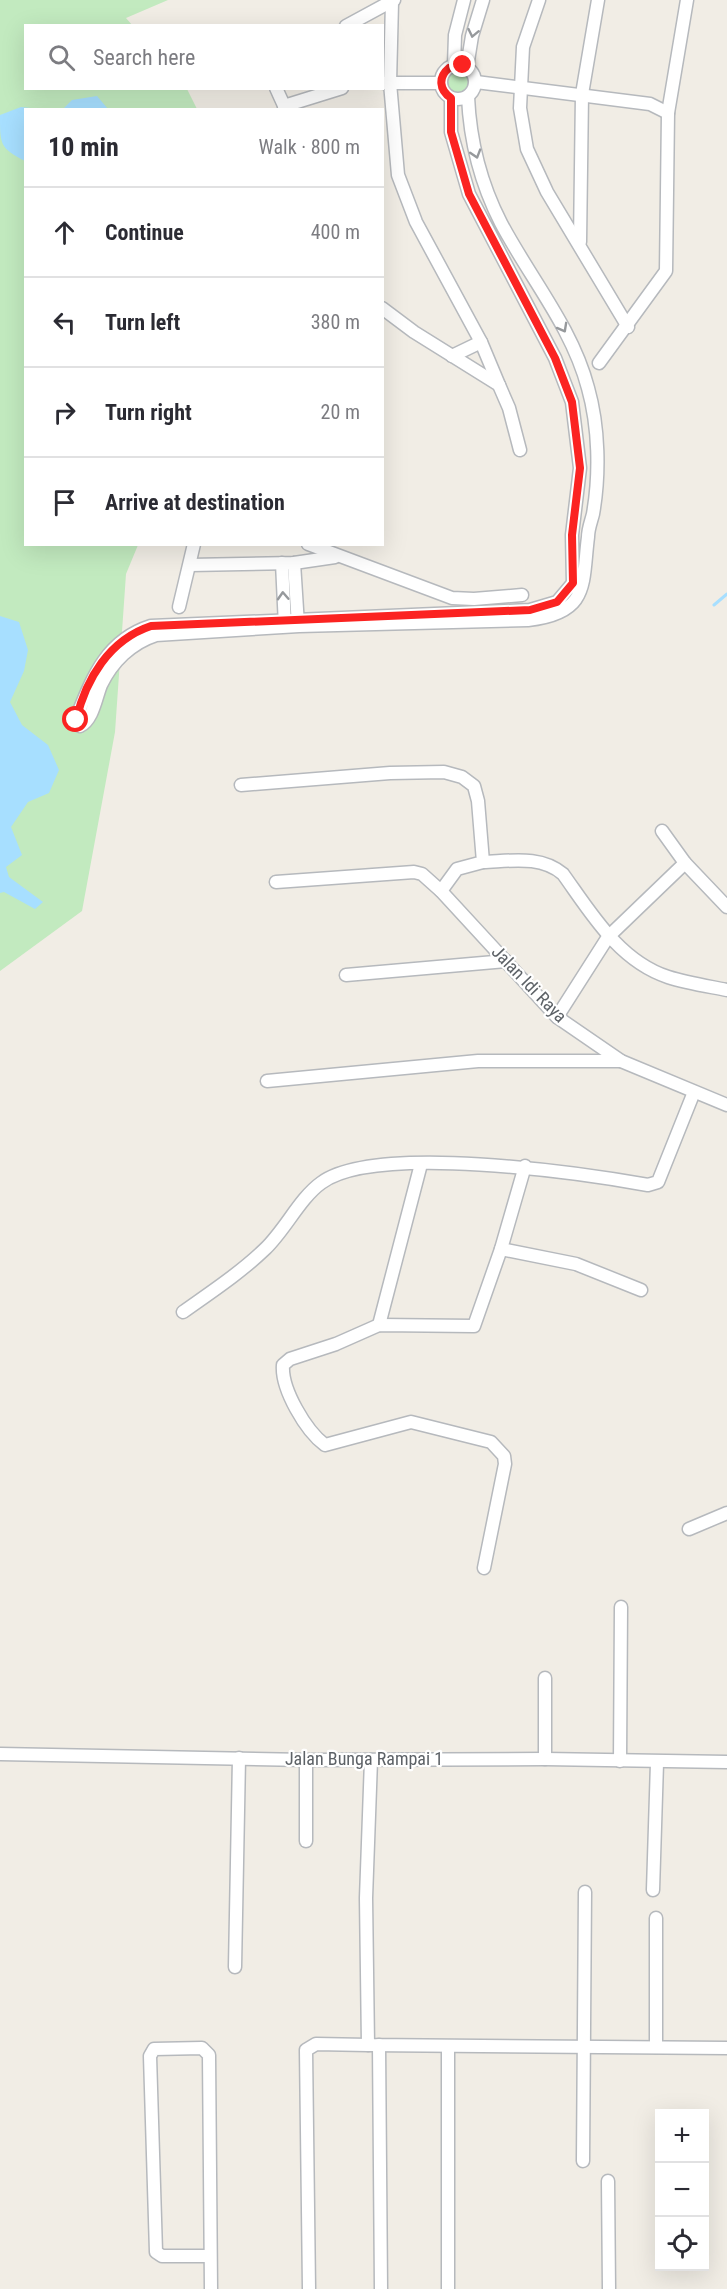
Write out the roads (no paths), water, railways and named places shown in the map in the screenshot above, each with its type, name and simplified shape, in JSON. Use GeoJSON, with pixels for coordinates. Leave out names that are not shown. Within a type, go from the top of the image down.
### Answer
{"type":"FeatureCollection","features":[{"type":"Feature","properties":{"kind":"street"},"geometry":{"type":"LineString","coordinates":[[454,65],[455,35],[464,0]]}},
{"type":"Feature","properties":{"kind":"street"},"geometry":{"type":"LineString","coordinates":[[467,67],[472,36],[483,0]]}},
{"type":"Feature","properties":{"kind":"street"},"geometry":{"type":"LineString","coordinates":[[538,0],[523,47],[520,108],[527,149],[547,192],[580,243],[628,327]]}},
{"type":"Feature","properties":{"kind":"street"},"geometry":{"type":"LineString","coordinates":[[580,243],[582,94],[598,0]]}},
{"type":"Feature","properties":{"kind":"street"},"geometry":{"type":"LineString","coordinates":[[599,363],[628,327],[666,271],[668,113],[687,0]]}},
{"type":"Feature","properties":{"kind":"street"},"geometry":{"type":"LineString","coordinates":[[350,24],[393,1]]}},
{"type":"Feature","properties":{"kind":"street"},"geometry":{"type":"LineString","coordinates":[[393,1],[386,83],[394,144],[404,194],[449,287],[481,342],[509,408],[520,450]]}},
{"type":"Feature","properties":{"kind":"street"},"geometry":{"type":"LineString","coordinates":[[285,624],[160,624],[140,630],[119,642],[100,662],[77,716],[77,724],[81,726],[88,721],[102,683],[112,668],[129,648],[145,638],[167,634],[298,623],[528,620],[560,612],[583,589],[588,535],[596,486],[597,441],[588,386],[564,330],[501,223],[472,142],[468,97],[476,82],[467,67],[454,65],[444,72],[441,83],[446,94],[451,98],[459,100],[468,97]]}},
{"type":"Feature","properties":{"kind":"street"},"geometry":{"type":"LineString","coordinates":[[476,82],[650,104],[668,113]]}},
{"type":"Feature","properties":{"kind":"street"},"geometry":{"type":"LineString","coordinates":[[386,83],[441,83]]}},
{"type":"Feature","properties":{"kind":"street"},"geometry":{"type":"LineString","coordinates":[[277,90],[285,108],[336,90]]}},
{"type":"Feature","properties":{"kind":"street"},"geometry":{"type":"LineString","coordinates":[[650,104],[671,96]]}},
{"type":"Feature","properties":{"kind":"street"},"geometry":{"type":"LineString","coordinates":[[400,620],[530,610],[549,606],[564,597],[573,583],[572,535],[580,468],[572,402],[555,358],[469,194],[451,132],[451,98]]}},
{"type":"Feature","properties":{"kind":"street"},"geometry":{"type":"LineString","coordinates":[[384,309],[499,385]]}},
{"type":"Feature","properties":{"kind":"street"},"geometry":{"type":"LineString","coordinates":[[452,356],[481,342]]}},
{"type":"Feature","properties":{"kind":"street"},"geometry":{"type":"LineString","coordinates":[[572,535],[588,535]]}},
{"type":"Feature","properties":{"kind":"street"},"geometry":{"type":"LineString","coordinates":[[180,607],[194,546]]}},
{"type":"Feature","properties":{"kind":"street"},"geometry":{"type":"LineString","coordinates":[[312,546],[337,557],[452,597],[474,599],[522,595]]}},
{"type":"Feature","properties":{"kind":"street"},"geometry":{"type":"LineString","coordinates":[[190,565],[288,563],[337,557]]}},
{"type":"Feature","properties":{"kind":"street"},"geometry":{"type":"LineString","coordinates":[[288,563],[298,623]]}},
{"type":"Feature","properties":{"kind":"street"},"geometry":{"type":"LineString","coordinates":[[285,624],[288,563]]}},
{"type":"Feature","properties":{"kind":"street"},"geometry":{"type":"LineString","coordinates":[[241,785],[390,772],[444,772],[462,777],[474,786],[478,801],[483,862]]}},
{"type":"Feature","properties":{"kind":"street"},"geometry":{"type":"LineString","coordinates":[[662,831],[685,862],[727,907]]}},
{"type":"Feature","properties":{"kind":"street"},"geometry":{"type":"LineString","coordinates":[[441,891],[457,869],[483,862],[531,861],[555,867],[563,874],[608,937],[653,971],[668,977],[727,990]]}},
{"type":"Feature","properties":{"kind":"street"},"geometry":{"type":"LineString","coordinates":[[557,1017],[608,937],[685,862]]}},
{"type":"Feature","properties":{"kind":"street","name":"Jalan Idi Raya"},"geometry":{"type":"LineString","coordinates":[[276,882],[414,872],[422,874],[441,891],[557,1017],[621,1061],[727,1106]]}},
{"type":"Feature","properties":{"kind":"street"},"geometry":{"type":"LineString","coordinates":[[346,975],[506,961]]}},
{"type":"Feature","properties":{"kind":"street"},"geometry":{"type":"LineString","coordinates":[[267,1081],[478,1061],[621,1061]]}},
{"type":"Feature","properties":{"kind":"street"},"geometry":{"type":"LineString","coordinates":[[183,1312],[266,1248],[319,1184],[335,1174],[356,1168],[420,1164],[525,1166],[648,1185],[658,1182],[694,1092]]}},
{"type":"Feature","properties":{"kind":"street"},"geometry":{"type":"LineString","coordinates":[[379,1325],[420,1164]]}},
{"type":"Feature","properties":{"kind":"street"},"geometry":{"type":"LineString","coordinates":[[484,1568],[505,1464],[499,1448],[484,1438],[411,1422],[325,1444],[305,1425],[283,1379],[285,1361],[336,1344],[379,1325],[474,1326],[501,1250],[525,1166]]}},
{"type":"Feature","properties":{"kind":"street"},"geometry":{"type":"LineString","coordinates":[[501,1250],[576,1264],[641,1290]]}},
{"type":"Feature","properties":{"kind":"street"},"geometry":{"type":"LineString","coordinates":[[689,1529],[727,1513]]}},
{"type":"Feature","properties":{"kind":"street"},"geometry":{"type":"LineString","coordinates":[[620,1761],[621,1607]]}},
{"type":"Feature","properties":{"kind":"street"},"geometry":{"type":"LineString","coordinates":[[545,1678],[545,1759]]}},
{"type":"Feature","properties":{"kind":"street","name":"Jalan Bunga Rampai 1"},"geometry":{"type":"LineString","coordinates":[[0,1754],[306,1760],[545,1759],[727,1762]]}},
{"type":"Feature","properties":{"kind":"street"},"geometry":{"type":"LineString","coordinates":[[235,1967],[239,1758]]}},
{"type":"Feature","properties":{"kind":"street"},"geometry":{"type":"LineString","coordinates":[[306,1760],[306,1841]]}},
{"type":"Feature","properties":{"kind":"street"},"geometry":{"type":"LineString","coordinates":[[371,1760],[366,1898],[381,2289]]}},
{"type":"Feature","properties":{"kind":"street"},"geometry":{"type":"LineString","coordinates":[[653,1890],[657,1762]]}},
{"type":"Feature","properties":{"kind":"street"},"geometry":{"type":"LineString","coordinates":[[583,2161],[585,1892]]}},
{"type":"Feature","properties":{"kind":"street"},"geometry":{"type":"LineString","coordinates":[[656,1918],[656,2047]]}},
{"type":"Feature","properties":{"kind":"street"},"geometry":{"type":"LineString","coordinates":[[309,2289],[306,2050],[316,2044],[727,2048]]}},
{"type":"Feature","properties":{"kind":"street"},"geometry":{"type":"LineString","coordinates":[[448,2047],[448,2289]]}},
{"type":"Feature","properties":{"kind":"street"},"geometry":{"type":"LineString","coordinates":[[210,2256],[162,2256],[156,2252],[150,2056],[154,2049],[202,2048],[209,2055],[211,2289]]}},
{"type":"Feature","properties":{"kind":"street"},"geometry":{"type":"LineString","coordinates":[[608,2181],[609,2289]]}},
{"type":"Feature","properties":{"kind":"water"},"geometry":{"type":"Polygon","coordinates":[[[97,96],[107,108],[64,108],[72,100],[97,96]]]}},
{"type":"Feature","properties":{"kind":"water"},"geometry":{"type":"Polygon","coordinates":[[[21,107],[30,108],[24,108],[24,160],[11,153],[3,144],[0,133],[0,115],[21,107]]]}},
{"type":"Feature","properties":{"kind":"water"},"geometry":{"type":"Polygon","coordinates":[[[0,616],[19,622],[28,650],[24,671],[10,702],[22,725],[48,745],[59,770],[49,793],[28,802],[11,827],[22,855],[6,867],[9,877],[43,902],[35,909],[4,892],[0,893],[0,616]]]}},
{"type":"Feature","properties":{"kind":"waterway"},"geometry":{"type":"LineString","coordinates":[[714,605],[727,594]]}}]}
